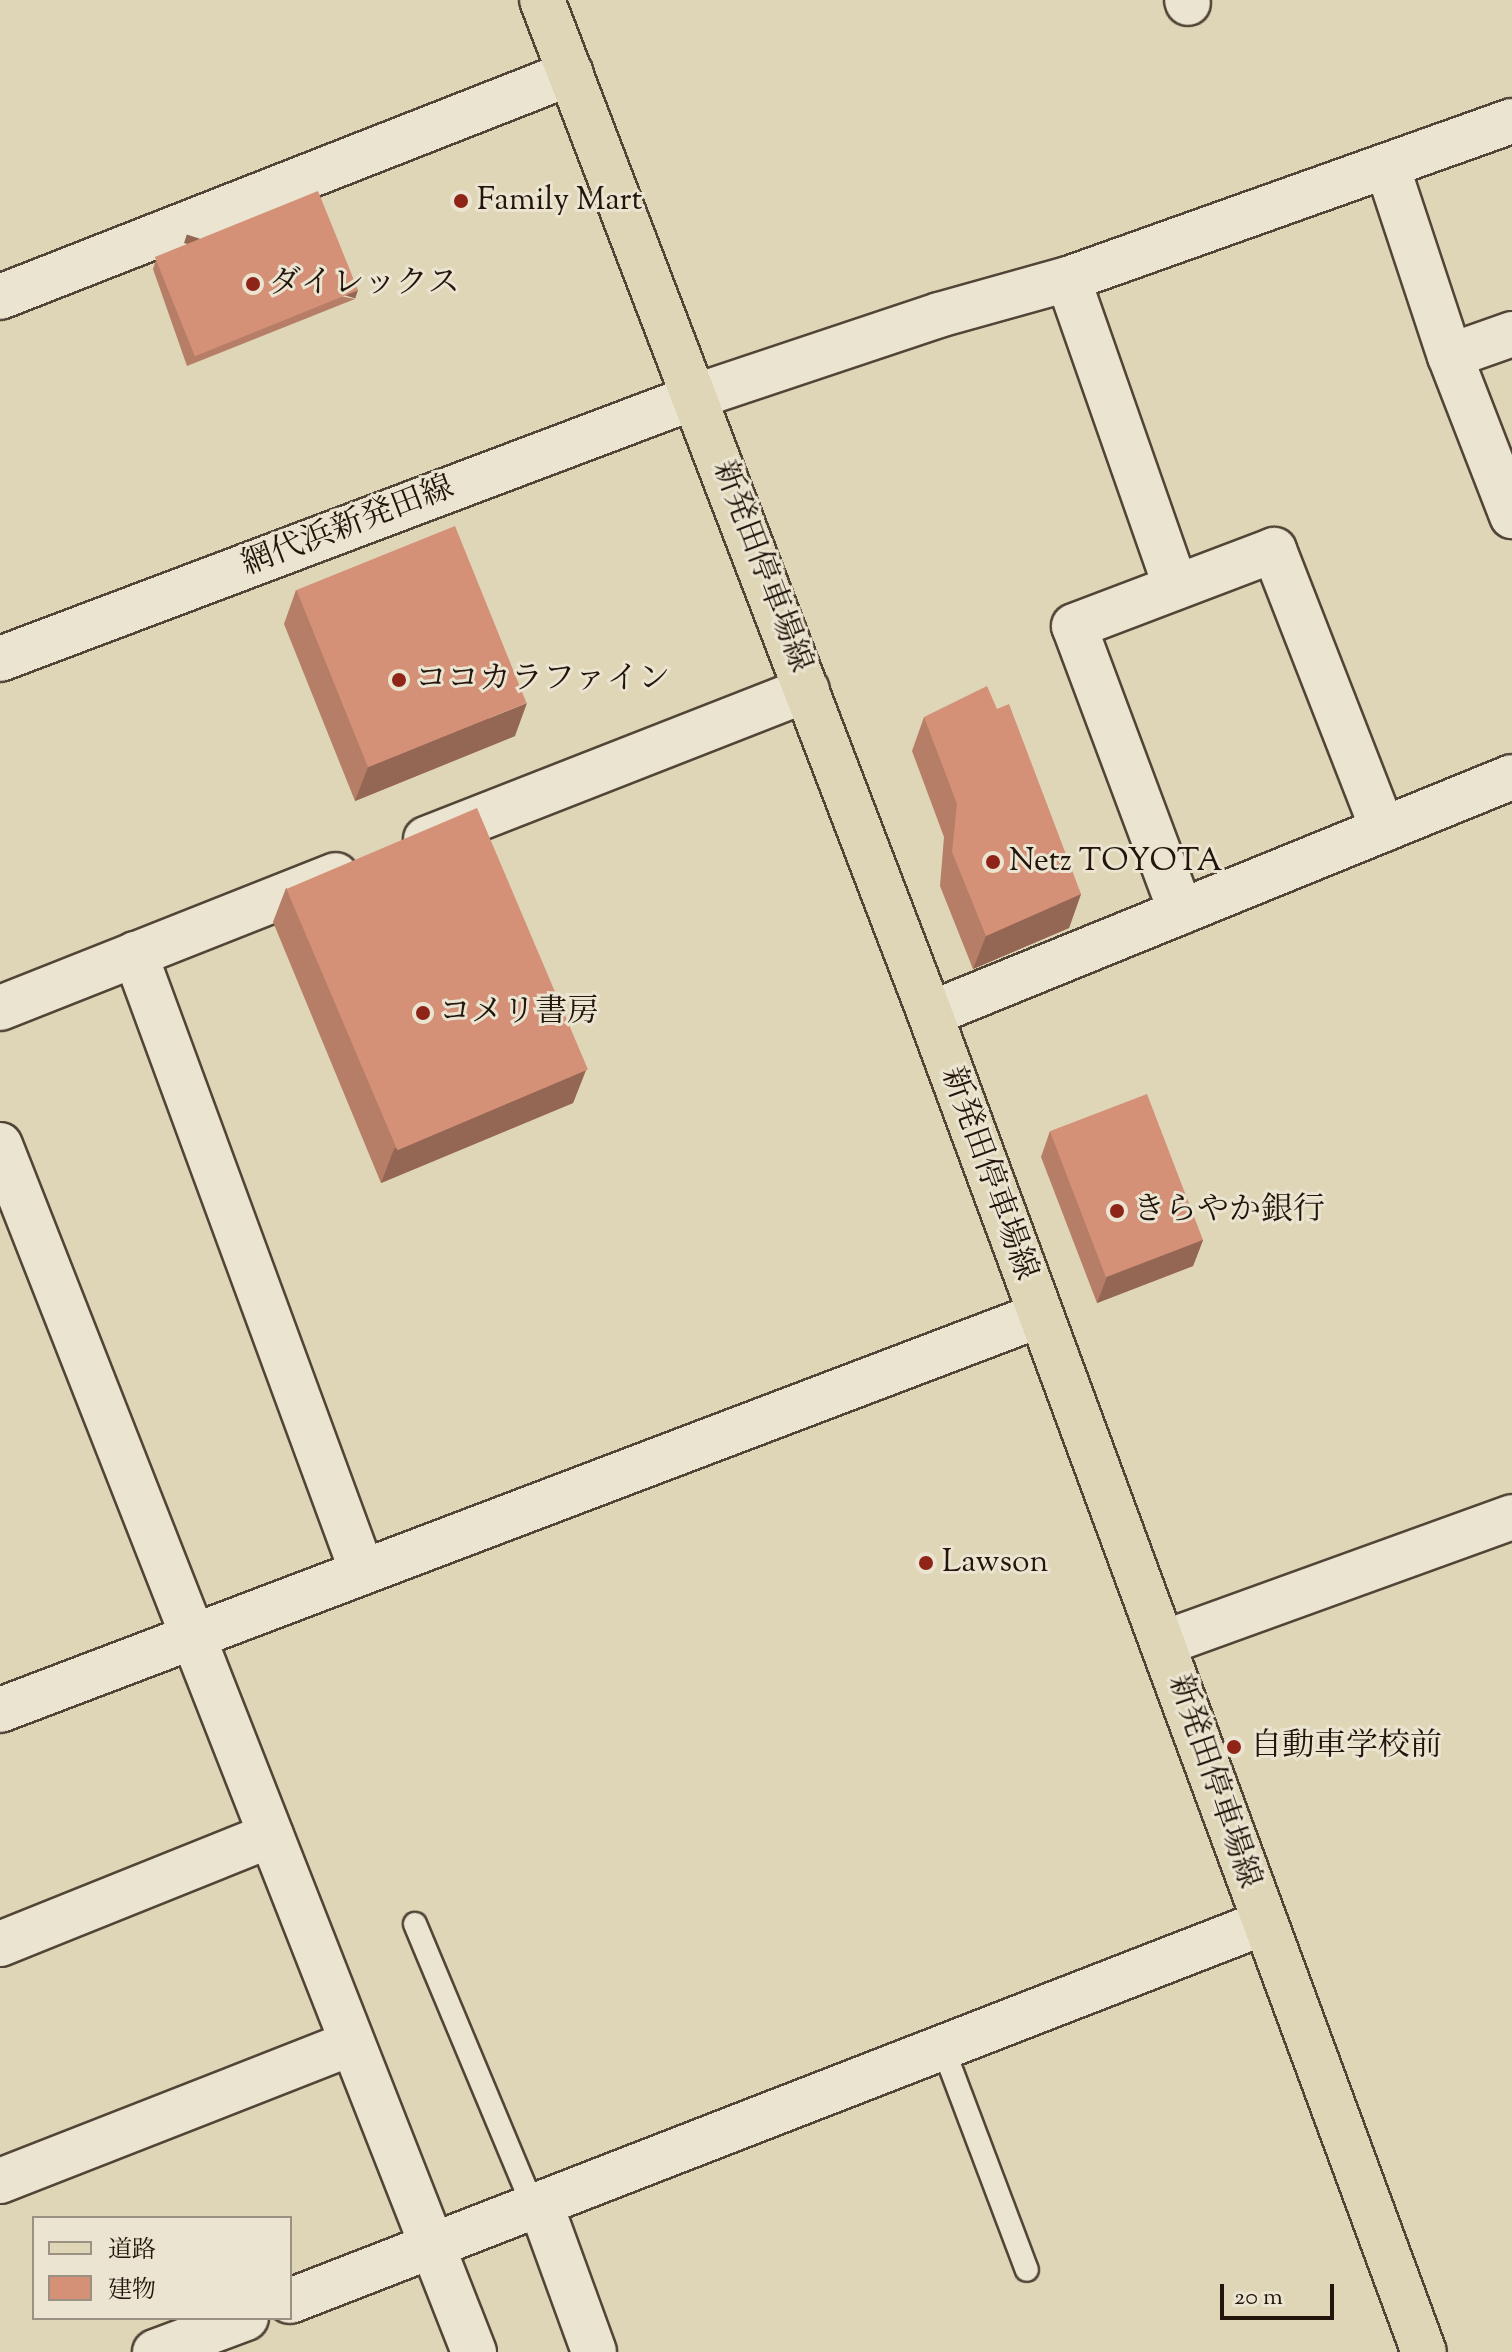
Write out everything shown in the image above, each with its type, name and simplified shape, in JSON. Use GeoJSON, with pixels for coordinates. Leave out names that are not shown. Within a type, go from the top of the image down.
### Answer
{"type":"FeatureCollection","features":[{"type":"Feature","properties":{"kind":"main road","name":"新発田停車場線"},"geometry":{"type":"LineString","coordinates":[[542,0],[697,396],[930,1014],[1164,1643],[1263,1923],[1424,2352]]}},
{"type":"Feature","properties":{"kind":"street"},"geometry":{"type":"LineString","coordinates":[[0,297],[571,73]]}},
{"type":"Feature","properties":{"kind":"street","name":"網代浜新発田線"},"geometry":{"type":"LineString","coordinates":[[0,659],[697,396],[939,315],[1068,279],[1512,121]]}},
{"type":"Feature","properties":{"kind":"street"},"geometry":{"type":"LineString","coordinates":[[1387,166],[1450,356],[1512,516]]}},
{"type":"Feature","properties":{"kind":"street"},"geometry":{"type":"LineString","coordinates":[[1068,279],[1176,587]]}},
{"type":"Feature","properties":{"kind":"street"},"geometry":{"type":"LineString","coordinates":[[1450,356],[1512,334]]}},
{"type":"Feature","properties":{"kind":"street"},"geometry":{"type":"LineString","coordinates":[[1181,912],[1074,626],[1274,550],[1383,830]]}},
{"type":"Feature","properties":{"kind":"street"},"geometry":{"type":"LineString","coordinates":[[0,1008],[807,690]]}},
{"type":"Feature","properties":{"kind":"street"},"geometry":{"type":"LineString","coordinates":[[930,1014],[1512,777]]}},
{"type":"Feature","properties":{"kind":"street"},"geometry":{"type":"LineString","coordinates":[[135,954],[362,1571]]}},
{"type":"Feature","properties":{"kind":"street"},"geometry":{"type":"LineString","coordinates":[[0,1145],[16,1228],[193,1635],[474,2352]]}},
{"type":"Feature","properties":{"kind":"street"},"geometry":{"type":"LineString","coordinates":[[0,1710],[1040,1315]]}},
{"type":"Feature","properties":{"kind":"street"},"geometry":{"type":"LineString","coordinates":[[1164,1643],[1512,1517]]}},
{"type":"Feature","properties":{"kind":"street"},"geometry":{"type":"LineString","coordinates":[[0,1944],[271,1835]]}},
{"type":"Feature","properties":{"kind":"street"},"geometry":{"type":"LineString","coordinates":[[292,2300],[1263,1923]]}},
{"type":"Feature","properties":{"kind":"street"},"geometry":{"type":"LineString","coordinates":[[0,2181],[352,2043]]}},
{"type":"Feature","properties":{"kind":"street"},"geometry":{"type":"LineString","coordinates":[[538,2207],[594,2352]]}},
{"type":"Feature","properties":{"kind":"street"},"geometry":{"type":"LineString","coordinates":[[155,2352],[241,2320]]}},
{"type":"Feature","properties":{"kind":"lane"},"geometry":{"type":"LineString","coordinates":[[415,1924],[538,2207]]}},
{"type":"Feature","properties":{"kind":"lane"},"geometry":{"type":"LineString","coordinates":[[943,2048],[1027,2270]]}},
{"type":"Feature","properties":{"kind":"building","name":"ダイレックス"},"geometry":{"type":"Polygon","coordinates":[[[318,191],[358,290],[195,356],[155,257],[318,191]]]}},
{"type":"Feature","properties":{"kind":"building","name":"ココカラファイン"},"geometry":{"type":"Polygon","coordinates":[[[455,526],[527,703],[368,767],[296,590],[455,526]]]}},
{"type":"Feature","properties":{"kind":"building","name":"Netz TOYOTA"},"geometry":{"type":"Polygon","coordinates":[[[987,686],[997,709],[1009,704],[1081,894],[986,936],[952,852],[957,804],[924,717],[987,686]]]}},
{"type":"Feature","properties":{"kind":"building","name":"コメリ書房"},"geometry":{"type":"Polygon","coordinates":[[[477,808],[588,1069],[397,1150],[286,889],[477,808]]]}},
{"type":"Feature","properties":{"kind":"building","name":"きらやか銀行"},"geometry":{"type":"Polygon","coordinates":[[[1147,1094],[1203,1240],[1106,1277],[1050,1131],[1147,1094]]]}},
{"type":"Feature","properties":{"kind":"place","name":"Family Mart"},"geometry":{"type":"Point","coordinates":[461,201]}},
{"type":"Feature","properties":{"kind":"place","name":"ダイレックス"},"geometry":{"type":"Point","coordinates":[253,284]}},
{"type":"Feature","properties":{"kind":"place","name":"ココカラファイン"},"geometry":{"type":"Point","coordinates":[399,680]}},
{"type":"Feature","properties":{"kind":"place","name":"Netz TOYOTA"},"geometry":{"type":"Point","coordinates":[993,862]}},
{"type":"Feature","properties":{"kind":"place","name":"コメリ書房"},"geometry":{"type":"Point","coordinates":[423,1013]}},
{"type":"Feature","properties":{"kind":"place","name":"きらやか銀行"},"geometry":{"type":"Point","coordinates":[1117,1211]}},
{"type":"Feature","properties":{"kind":"place","name":"Lawson"},"geometry":{"type":"Point","coordinates":[926,1563]}},
{"type":"Feature","properties":{"kind":"place","name":"自動車学校前"},"geometry":{"type":"Point","coordinates":[1234,1747]}}]}
